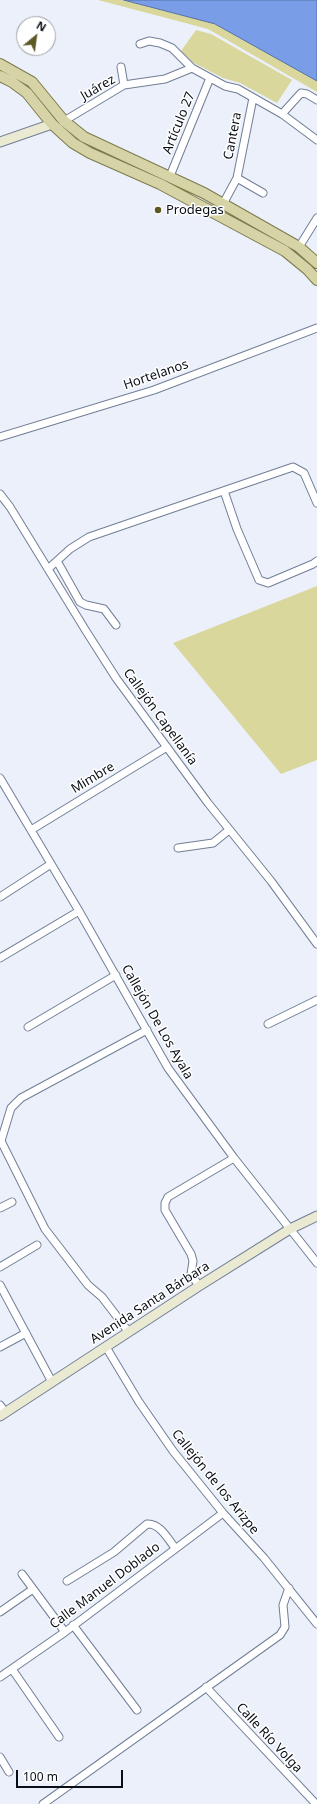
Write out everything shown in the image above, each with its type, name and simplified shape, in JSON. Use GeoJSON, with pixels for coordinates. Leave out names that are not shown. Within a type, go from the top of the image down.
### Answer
{"type":"FeatureCollection","features":[{"type":"Feature","properties":{"kind":"main road"},"geometry":{"type":"LineString","coordinates":[[0,64],[32,82],[64,121],[84,137],[170,176],[223,204],[299,247],[317,263]]}},
{"type":"Feature","properties":{"kind":"main road"},"geometry":{"type":"LineString","coordinates":[[0,76],[12,82],[27,93],[52,124],[68,139],[90,153],[160,184],[285,251],[307,269],[317,280]]}},
{"type":"Feature","properties":{"kind":"street"},"geometry":{"type":"LineString","coordinates":[[140,44],[149,41],[166,45],[176,52],[192,68],[224,86],[238,89],[282,114],[317,140]]}},
{"type":"Feature","properties":{"kind":"street"},"geometry":{"type":"LineString","coordinates":[[121,67],[124,85]]}},
{"type":"Feature","properties":{"kind":"street","name":"Juárez"},"geometry":{"type":"LineString","coordinates":[[64,121],[124,85],[165,79],[192,68]]}},
{"type":"Feature","properties":{"kind":"street","name":"Artículo 27"},"geometry":{"type":"LineString","coordinates":[[170,176],[210,78]]}},
{"type":"Feature","properties":{"kind":"street"},"geometry":{"type":"LineString","coordinates":[[282,114],[301,93],[307,94],[317,100]]}},
{"type":"Feature","properties":{"kind":"street","name":"Cantera"},"geometry":{"type":"LineString","coordinates":[[223,204],[237,178],[253,98]]}},
{"type":"Feature","properties":{"kind":"street"},"geometry":{"type":"LineString","coordinates":[[0,142],[52,124]]}},
{"type":"Feature","properties":{"kind":"street","name":"Cantera"},"geometry":{"type":"LineString","coordinates":[[237,178],[263,192]]}},
{"type":"Feature","properties":{"kind":"street"},"geometry":{"type":"LineString","coordinates":[[299,247],[317,218]]}},
{"type":"Feature","properties":{"kind":"street","name":"Hortelanos"},"geometry":{"type":"LineString","coordinates":[[0,437],[154,390],[317,328]]}},
{"type":"Feature","properties":{"kind":"street"},"geometry":{"type":"LineString","coordinates":[[48,569],[70,549],[89,537],[293,467],[304,473],[317,503]]}},
{"type":"Feature","properties":{"kind":"street"},"geometry":{"type":"LineString","coordinates":[[224,491],[237,529],[259,580],[268,583],[317,561]]}},
{"type":"Feature","properties":{"kind":"street","name":"Callejón Capellanía"},"geometry":{"type":"LineString","coordinates":[[0,494],[116,678],[229,830],[279,891],[317,944]]}},
{"type":"Feature","properties":{"kind":"street"},"geometry":{"type":"LineString","coordinates":[[57,561],[80,602],[104,608],[116,625]]}},
{"type":"Feature","properties":{"kind":"street","name":"Mimbre"},"geometry":{"type":"LineString","coordinates":[[31,830],[167,747]]}},
{"type":"Feature","properties":{"kind":"street","name":"Callejón De Los Ayala"},"geometry":{"type":"LineString","coordinates":[[0,778],[183,1089],[234,1158],[317,1263]]}},
{"type":"Feature","properties":{"kind":"street"},"geometry":{"type":"LineString","coordinates":[[178,848],[213,843],[229,830]]}},
{"type":"Feature","properties":{"kind":"street"},"geometry":{"type":"LineString","coordinates":[[0,897],[51,864]]}},
{"type":"Feature","properties":{"kind":"street"},"geometry":{"type":"LineString","coordinates":[[0,958],[79,911]]}},
{"type":"Feature","properties":{"kind":"street"},"geometry":{"type":"LineString","coordinates":[[28,1027],[116,975]]}},
{"type":"Feature","properties":{"kind":"street"},"geometry":{"type":"LineString","coordinates":[[268,1024],[317,1000]]}},
{"type":"Feature","properties":{"kind":"street"},"geometry":{"type":"LineString","coordinates":[[128,1331],[102,1297],[88,1285],[45,1229],[1,1141],[11,1108],[21,1098],[147,1030]]}},
{"type":"Feature","properties":{"kind":"street"},"geometry":{"type":"LineString","coordinates":[[199,1286],[191,1274],[193,1261],[191,1254],[165,1210],[165,1203],[168,1197],[234,1158]]}},
{"type":"Feature","properties":{"kind":"street"},"geometry":{"type":"LineString","coordinates":[[0,1208],[12,1202]]}},
{"type":"Feature","properties":{"kind":"street","name":"Avenida Santa Bárbara"},"geometry":{"type":"LineString","coordinates":[[3,1415],[128,1331],[199,1286],[290,1229],[317,1216]]}},
{"type":"Feature","properties":{"kind":"street"},"geometry":{"type":"LineString","coordinates":[[0,1267],[37,1245]]}},
{"type":"Feature","properties":{"kind":"street"},"geometry":{"type":"LineString","coordinates":[[0,1285],[52,1382]]}},
{"type":"Feature","properties":{"kind":"street"},"geometry":{"type":"LineString","coordinates":[[0,1347],[26,1333]]}},
{"type":"Feature","properties":{"kind":"street","name":"Callejón de los Arizpe"},"geometry":{"type":"LineString","coordinates":[[106,1347],[151,1422],[223,1513],[289,1588],[317,1624]]}},
{"type":"Feature","properties":{"kind":"street"},"geometry":{"type":"LineString","coordinates":[[0,1405],[3,1415]]}},
{"type":"Feature","properties":{"kind":"street","name":"Calle Manuel Doblado"},"geometry":{"type":"LineString","coordinates":[[0,1676],[64,1632],[223,1513]]}},
{"type":"Feature","properties":{"kind":"street"},"geometry":{"type":"LineString","coordinates":[[67,1581],[114,1552],[147,1524],[152,1524],[159,1528],[175,1548]]}},
{"type":"Feature","properties":{"kind":"street"},"geometry":{"type":"LineString","coordinates":[[22,1574],[64,1632]]}},
{"type":"Feature","properties":{"kind":"street"},"geometry":{"type":"LineString","coordinates":[[43,1804],[282,1632],[285,1623],[283,1605],[289,1588]]}},
{"type":"Feature","properties":{"kind":"street"},"geometry":{"type":"LineString","coordinates":[[0,1612],[33,1589]]}},
{"type":"Feature","properties":{"kind":"street"},"geometry":{"type":"LineString","coordinates":[[73,1625],[137,1710]]}},
{"type":"Feature","properties":{"kind":"street"},"geometry":{"type":"LineString","coordinates":[[12,1669],[59,1737]]}},
{"type":"Feature","properties":{"kind":"street","name":"Calle Río Volga"},"geometry":{"type":"LineString","coordinates":[[206,1687],[316,1804]]}},
{"type":"Feature","properties":{"kind":"street"},"geometry":{"type":"LineString","coordinates":[[0,1757],[9,1772]]}},
{"type":"Feature","properties":{"kind":"shaded area"},"geometry":{"type":"Polygon","coordinates":[[[98,0],[317,0],[317,92],[208,29],[98,0]]]}},
{"type":"Feature","properties":{"kind":"shaded area"},"geometry":{"type":"Polygon","coordinates":[[[196,30],[211,34],[292,80],[277,103],[240,83],[223,78],[194,63],[181,51],[196,30]]]}},
{"type":"Feature","properties":{"kind":"shaded area"},"geometry":{"type":"Polygon","coordinates":[[[317,586],[317,760],[281,774],[173,643],[317,586]]]}},
{"type":"Feature","properties":{"kind":"water"},"geometry":{"type":"Polygon","coordinates":[[[124,0],[317,0],[317,81],[215,24],[124,0]]]}},
{"type":"Feature","properties":{"kind":"place","name":"Prodegas"},"geometry":{"type":"Point","coordinates":[158,210]}}]}
